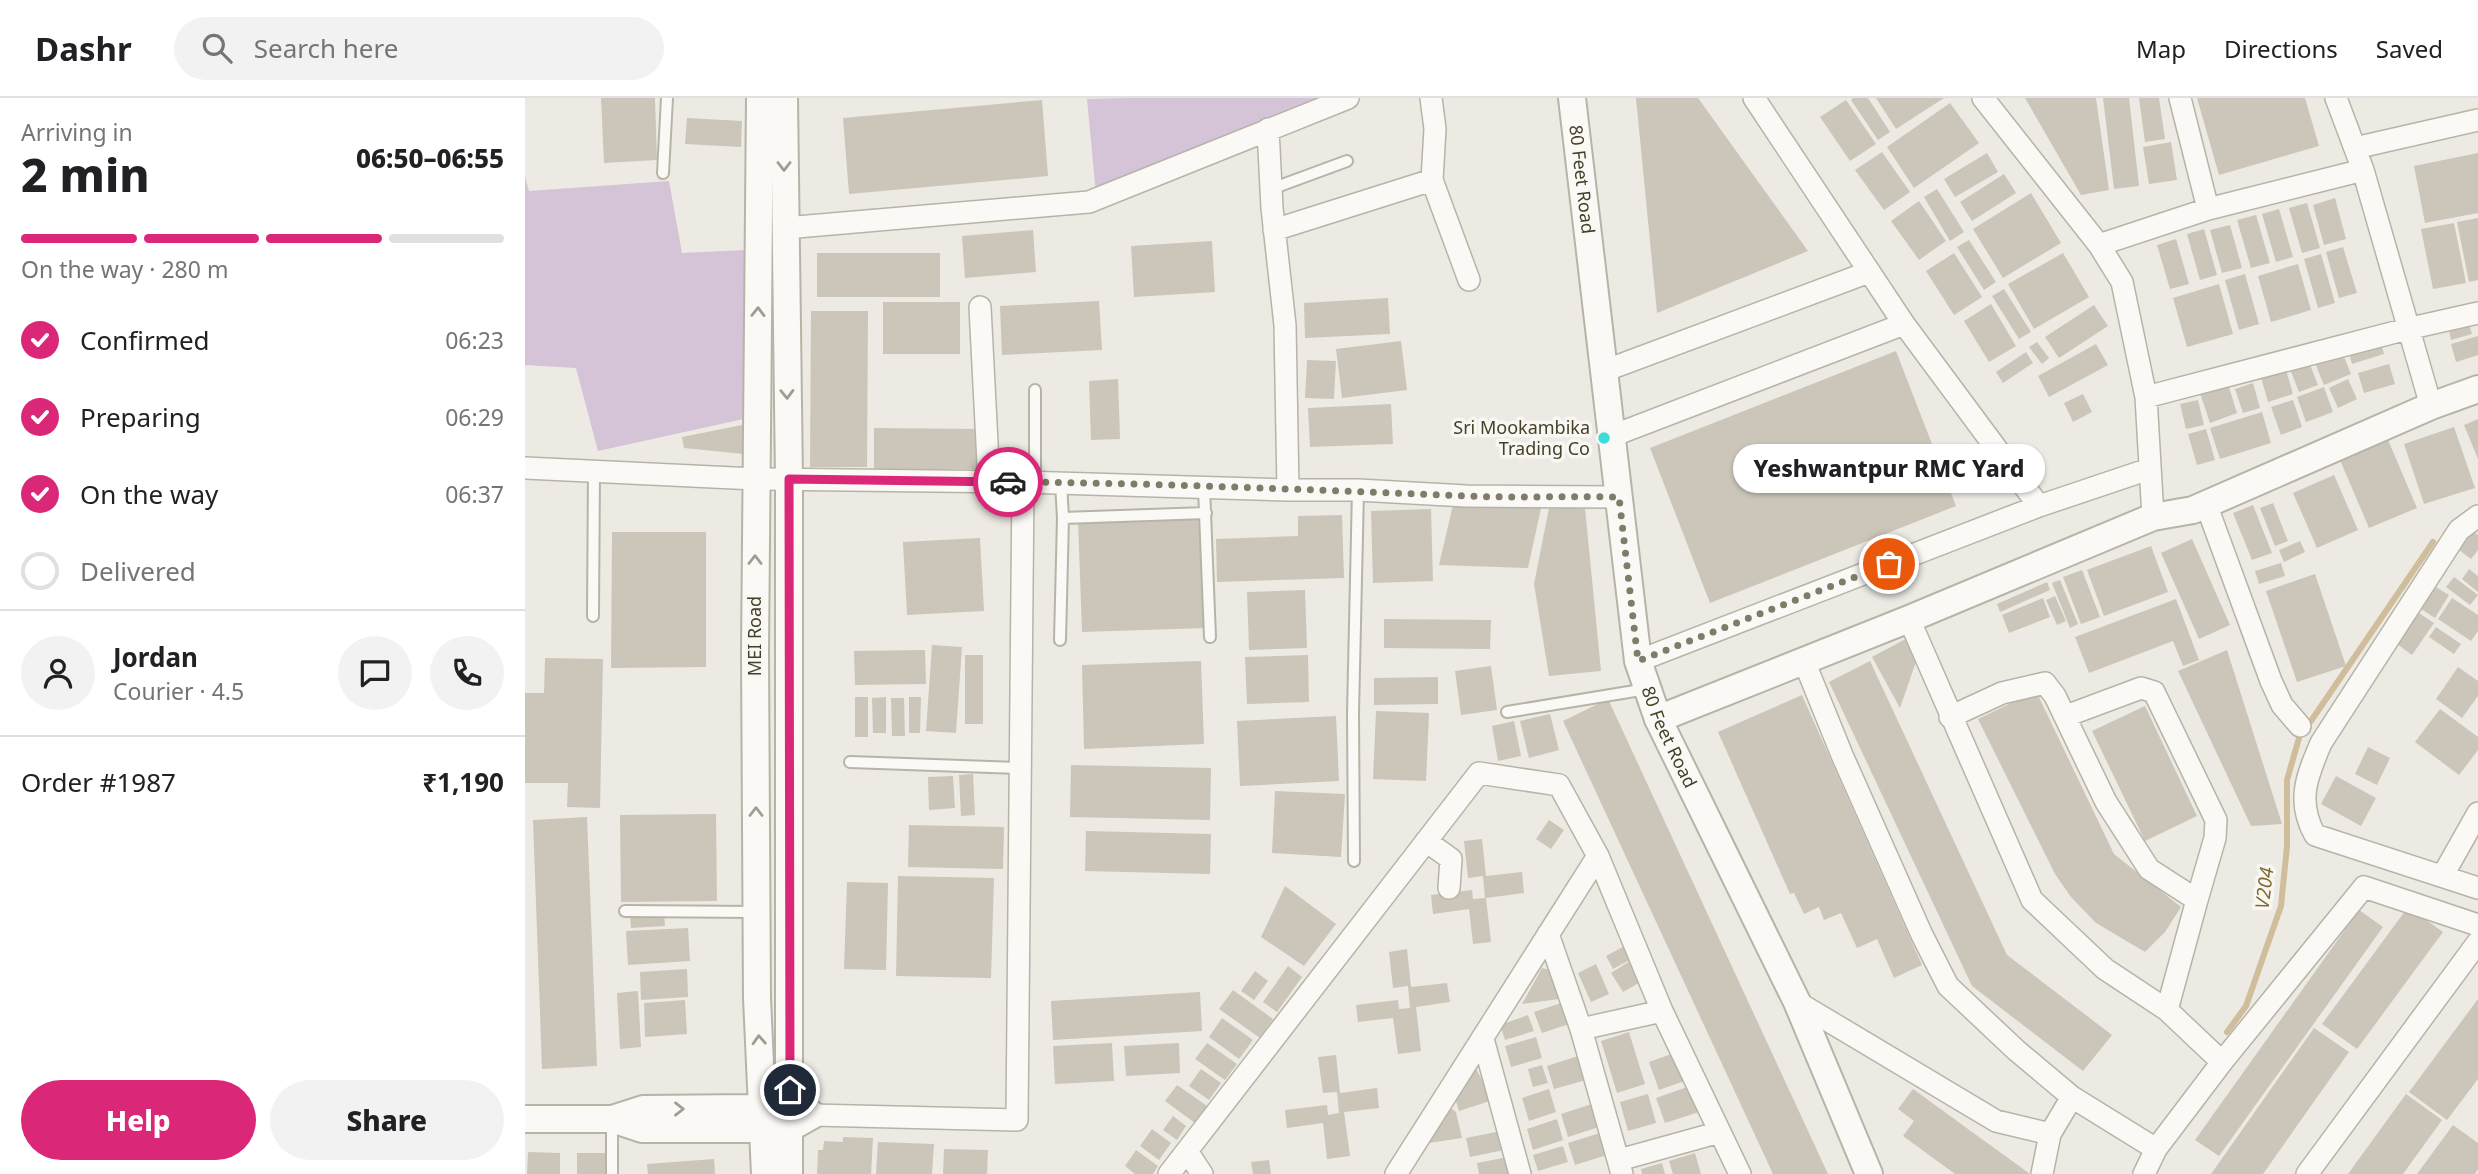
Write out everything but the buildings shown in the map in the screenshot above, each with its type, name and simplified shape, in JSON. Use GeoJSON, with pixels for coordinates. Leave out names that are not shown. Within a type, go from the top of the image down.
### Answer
{"type":"FeatureCollection","features":[{"type":"Feature","properties":{"kind":"street","name":"MEI Road"},"geometry":{"type":"LineString","coordinates":[[760,98],[755,478],[756,912],[765,1174]]}},
{"type":"Feature","properties":{"kind":"street","name":"MEI Road"},"geometry":{"type":"LineString","coordinates":[[784,98],[798,1116],[789,1174]]}},
{"type":"Feature","properties":{"kind":"street"},"geometry":{"type":"LineString","coordinates":[[785,228],[1089,202],[1348,98]]}},
{"type":"Feature","properties":{"kind":"street"},"geometry":{"type":"LineString","coordinates":[[1431,98],[1435,129],[1432,180],[1469,280]]}},
{"type":"Feature","properties":{"kind":"street","name":"80 Feet Road"},"geometry":{"type":"LineString","coordinates":[[1572,98],[1638,661],[1658,719],[1797,1002],[1869,1174]]}},
{"type":"Feature","properties":{"kind":"street"},"geometry":{"type":"LineString","coordinates":[[1754,98],[1903,324],[2039,506]]}},
{"type":"Feature","properties":{"kind":"street"},"geometry":{"type":"LineString","coordinates":[[1983,98],[2099,245],[2122,282],[2146,397],[2153,517]]}},
{"type":"Feature","properties":{"kind":"street"},"geometry":{"type":"LineString","coordinates":[[2180,98],[2208,209]]}},
{"type":"Feature","properties":{"kind":"street"},"geometry":{"type":"LineString","coordinates":[[2336,98],[2363,170],[2431,406]]}},
{"type":"Feature","properties":{"kind":"street"},"geometry":{"type":"LineString","coordinates":[[2355,148],[2478,120]]}},
{"type":"Feature","properties":{"kind":"street"},"geometry":{"type":"LineString","coordinates":[[1268,129],[1274,230],[1285,325],[1289,490]]}},
{"type":"Feature","properties":{"kind":"street"},"geometry":{"type":"LineString","coordinates":[[2099,245],[2208,209],[2363,170]]}},
{"type":"Feature","properties":{"kind":"street"},"geometry":{"type":"LineString","coordinates":[[1274,230],[1432,180]]}},
{"type":"Feature","properties":{"kind":"street"},"geometry":{"type":"LineString","coordinates":[[1604,371],[1869,272]]}},
{"type":"Feature","properties":{"kind":"street"},"geometry":{"type":"LineString","coordinates":[[980,307],[989,481]]}},
{"type":"Feature","properties":{"kind":"street"},"geometry":{"type":"LineString","coordinates":[[2146,397],[2478,313]]}},
{"type":"Feature","properties":{"kind":"street"},"geometry":{"type":"LineString","coordinates":[[1612,436],[1903,324]]}},
{"type":"Feature","properties":{"kind":"street"},"geometry":{"type":"LineString","coordinates":[[1658,719],[1909,619],[2153,517],[2206,505],[2431,406],[2478,389]]}},
{"type":"Feature","properties":{"kind":"street"},"geometry":{"type":"LineString","coordinates":[[525,468],[789,479],[989,481],[1358,490],[1466,496],[1619,497]]}},
{"type":"Feature","properties":{"kind":"street"},"geometry":{"type":"LineString","coordinates":[[1638,661],[2039,506],[2149,469]]}},
{"type":"Feature","properties":{"kind":"street"},"geometry":{"type":"LineString","coordinates":[[525,1119],[612,1119],[642,1129],[798,1116],[1017,1120],[1020,768],[1029,482]]}},
{"type":"Feature","properties":{"kind":"street"},"geometry":{"type":"LineString","coordinates":[[2206,505],[2271,681],[2282,705],[2300,726]]}},
{"type":"Feature","properties":{"kind":"street"},"geometry":{"type":"LineString","coordinates":[[2478,516],[2459,530],[2322,741],[2311,767],[2304,799],[2306,818],[2315,835],[2478,888]]}},
{"type":"Feature","properties":{"kind":"street"},"geometry":{"type":"LineString","coordinates":[[1909,619],[2032,900],[2105,969],[2167,1010],[2222,1062]]}},
{"type":"Feature","properties":{"kind":"street"},"geometry":{"type":"LineString","coordinates":[[1804,661],[1922,935],[1948,986],[2072,1097],[2156,1149]]}},
{"type":"Feature","properties":{"kind":"street"},"geometry":{"type":"LineString","coordinates":[[1950,717],[2002,694],[2045,683],[2066,716],[2106,802],[2149,869],[2197,900]]}},
{"type":"Feature","properties":{"kind":"street"},"geometry":{"type":"LineString","coordinates":[[2066,716],[2141,688],[2154,692],[2216,820],[2215,838],[2167,1010]]}},
{"type":"Feature","properties":{"kind":"street"},"geometry":{"type":"LineString","coordinates":[[1169,1174],[1479,774],[1559,785],[1598,856],[1662,1011],[1740,1174]]}},
{"type":"Feature","properties":{"kind":"street"},"geometry":{"type":"LineString","coordinates":[[2443,875],[2478,813]]}},
{"type":"Feature","properties":{"kind":"street"},"geometry":{"type":"LineString","coordinates":[[1426,841],[1451,859],[1449,888]]}},
{"type":"Feature","properties":{"kind":"street"},"geometry":{"type":"LineString","coordinates":[[1396,1174],[1411,1164],[1483,1039],[1598,856]]}},
{"type":"Feature","properties":{"kind":"street"},"geometry":{"type":"LineString","coordinates":[[2144,1174],[2156,1149],[2222,1062],[2364,887],[2478,925]]}},
{"type":"Feature","properties":{"kind":"street"},"geometry":{"type":"LineString","coordinates":[[1548,934],[1581,1029],[1621,1167],[1720,1132]]}},
{"type":"Feature","properties":{"kind":"street"},"geometry":{"type":"LineString","coordinates":[[2307,1174],[2478,942]]}},
{"type":"Feature","properties":{"kind":"street"},"geometry":{"type":"LineString","coordinates":[[1797,1002],[1997,1121],[2050,1134]]}},
{"type":"Feature","properties":{"kind":"street"},"geometry":{"type":"LineString","coordinates":[[1581,1029],[1662,1011]]}},
{"type":"Feature","properties":{"kind":"street"},"geometry":{"type":"LineString","coordinates":[[1483,1039],[1520,1174]]}},
{"type":"Feature","properties":{"kind":"street"},"geometry":{"type":"LineString","coordinates":[[2042,1174],[2050,1134],[2072,1097]]}},
{"type":"Feature","properties":{"kind":"street"},"geometry":{"type":"LineString","coordinates":[[1187,1150],[1202,1174]]}},
{"type":"Feature","properties":{"kind":"lane"},"geometry":{"type":"LineString","coordinates":[[663,173],[667,98]]}},
{"type":"Feature","properties":{"kind":"lane"},"geometry":{"type":"LineString","coordinates":[[1271,189],[1347,161]]}},
{"type":"Feature","properties":{"kind":"lane"},"geometry":{"type":"LineString","coordinates":[[1029,482],[1035,390]]}},
{"type":"Feature","properties":{"kind":"lane"},"geometry":{"type":"LineString","coordinates":[[593,616],[594,470]]}},
{"type":"Feature","properties":{"kind":"lane"},"geometry":{"type":"LineString","coordinates":[[1060,640],[1063,519],[1061,483]]}},
{"type":"Feature","properties":{"kind":"lane"},"geometry":{"type":"LineString","coordinates":[[1204,488],[1210,636]]}},
{"type":"Feature","properties":{"kind":"lane"},"geometry":{"type":"LineString","coordinates":[[1354,861],[1353,713],[1358,490]]}},
{"type":"Feature","properties":{"kind":"lane"},"geometry":{"type":"LineString","coordinates":[[1063,519],[1206,513]]}},
{"type":"Feature","properties":{"kind":"lane"},"geometry":{"type":"LineString","coordinates":[[1507,712],[1647,688]]}},
{"type":"Feature","properties":{"kind":"lane"},"geometry":{"type":"LineString","coordinates":[[850,762],[1020,768]]}},
{"type":"Feature","properties":{"kind":"lane"},"geometry":{"type":"LineString","coordinates":[[625,911],[756,912]]}},
{"type":"Feature","properties":{"kind":"lane"},"geometry":{"type":"LineString","coordinates":[[612,1119],[613,1174]]}},
{"type":"Feature","properties":{"kind":"shaded area"},"geometry":{"type":"Polygon","coordinates":[[[1333,98],[1096,194],[1087,99],[1333,98]]]}},
{"type":"Feature","properties":{"kind":"shaded area"},"geometry":{"type":"Polygon","coordinates":[[[525,176],[529,191],[669,181],[682,253],[745,250],[748,418],[598,451],[576,368],[525,365],[525,176]]]}},
{"type":"Feature","properties":{"kind":"waterway","name":"V204"},"geometry":{"type":"LineString","coordinates":[[2311,721],[2433,542]]}},
{"type":"Feature","properties":{"kind":"waterway","name":"V204"},"geometry":{"type":"LineString","coordinates":[[2227,1032],[2246,1006],[2281,906],[2287,846],[2287,780],[2299,738]]}},
{"type":"Feature","properties":{"kind":"way so far"},"geometry":{"type":"LineString","coordinates":[[1008,482],[1358,490],[1466,496],[1619,497],[1638,661],[1889,564]]}},
{"type":"Feature","properties":{"kind":"place","name":"Sri Mookambika Trading Co"},"geometry":{"type":"Point","coordinates":[1604,438]}},
{"type":"Feature","properties":{"kind":"place","name":"Yeshwantpur RMC Yard"},"geometry":{"type":"Point","coordinates":[1889,564]}},
{"type":"Feature","properties":{"kind":"route"},"geometry":{"type":"LineString","coordinates":[[790,1090],[789,479],[1008,482]]}}]}
